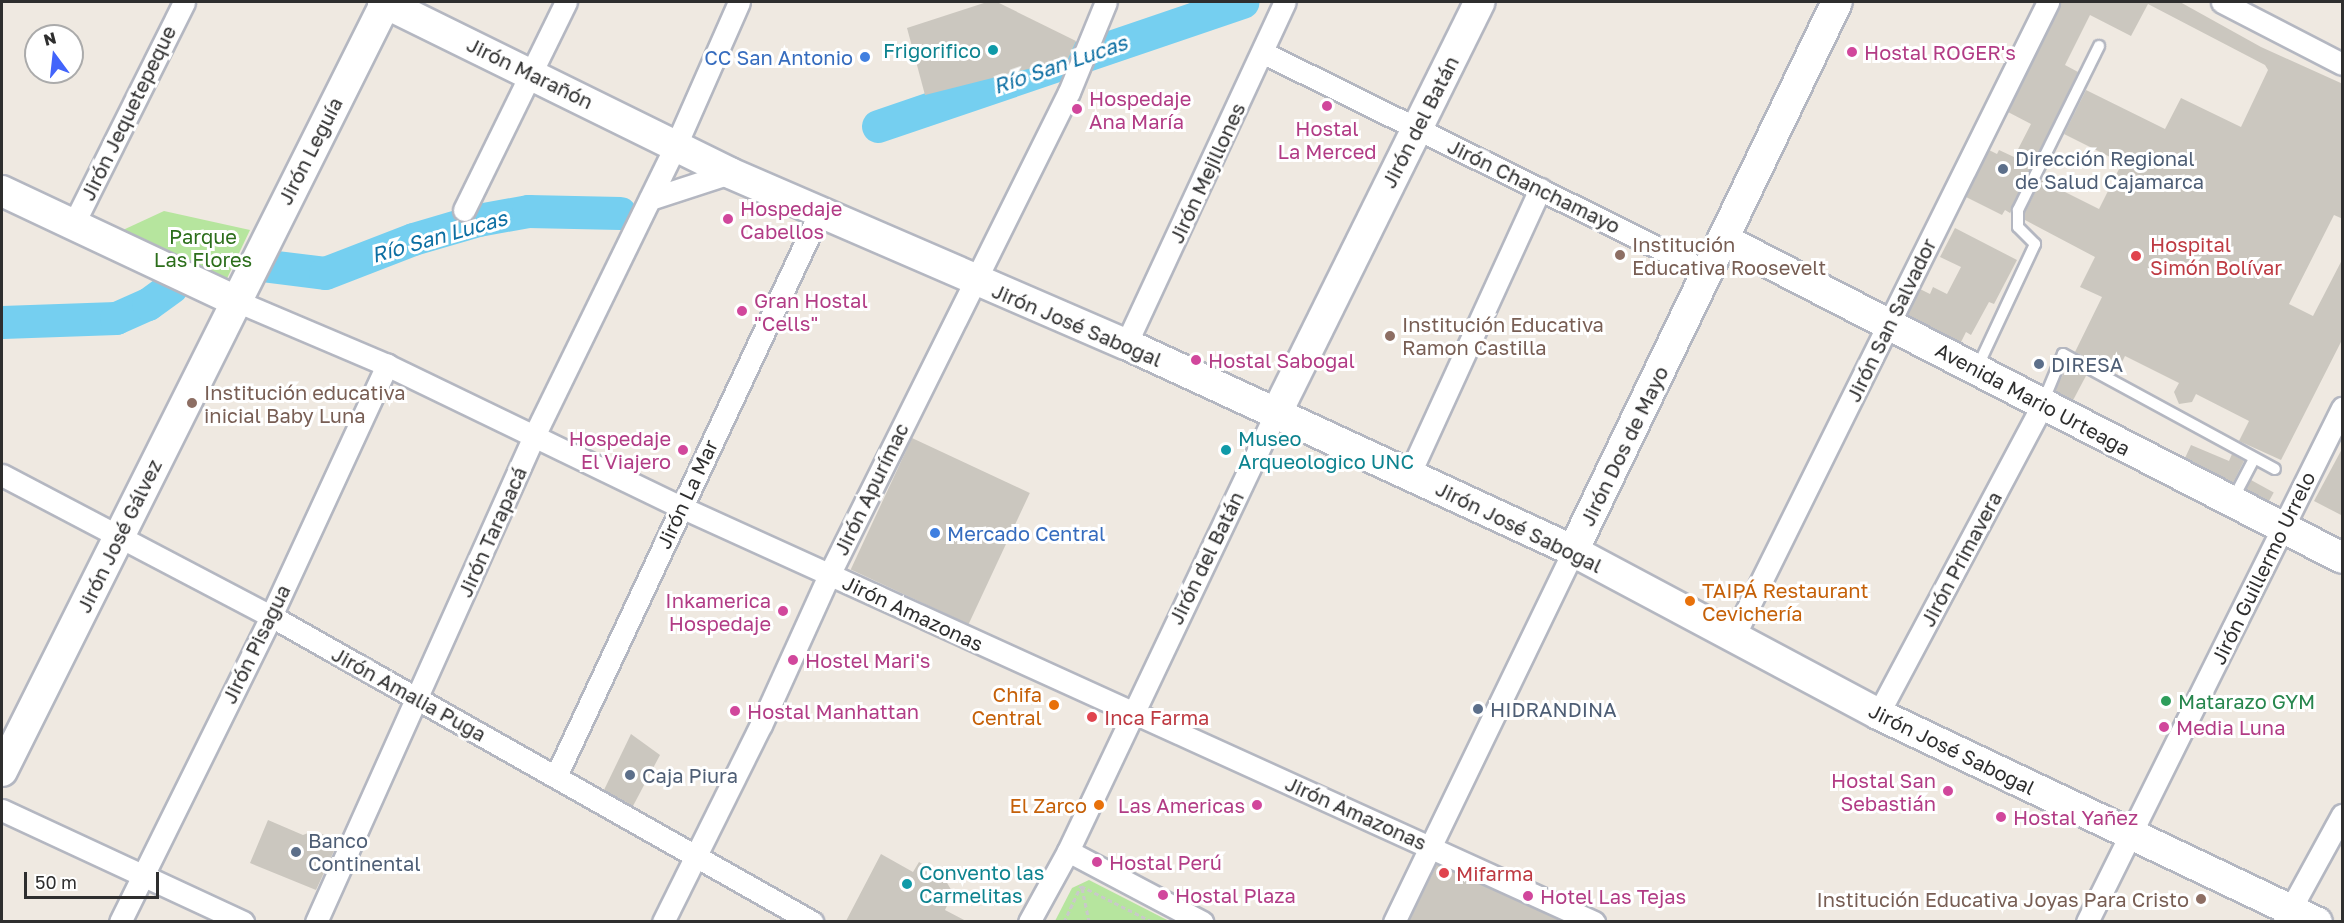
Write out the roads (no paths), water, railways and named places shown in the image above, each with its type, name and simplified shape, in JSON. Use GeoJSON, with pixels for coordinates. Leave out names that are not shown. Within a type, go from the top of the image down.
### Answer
{"type":"FeatureCollection","features":[{"type":"Feature","properties":{"kind":"street","name":"Jirón Jequetepeque"},"geometry":{"type":"LineString","coordinates":[[73,225],[184,2]]}},
{"type":"Feature","properties":{"kind":"street","name":"Jirón Marañón"},"geometry":{"type":"LineString","coordinates":[[385,2],[676,145]]}},
{"type":"Feature","properties":{"kind":"street","name":"Jirón Leguía"},"geometry":{"type":"LineString","coordinates":[[234,300],[385,2]]}},
{"type":"Feature","properties":{"kind":"street"},"geometry":{"type":"LineString","coordinates":[[464,210],[566,2]]}},
{"type":"Feature","properties":{"kind":"street","name":"Jirón Tarapacá"},"geometry":{"type":"LineString","coordinates":[[316,921],[418,699],[534,436],[676,145],[739,2]]}},
{"type":"Feature","properties":{"kind":"street","name":"Jirón Apurímac"},"geometry":{"type":"LineString","coordinates":[[663,921],[761,725],[829,575],[973,280],[1069,92],[1106,2]]}},
{"type":"Feature","properties":{"kind":"street","name":"Jirón del Batán"},"geometry":{"type":"LineString","coordinates":[[1029,921],[1068,851],[1131,713],[1275,416],[1480,2]]}},
{"type":"Feature","properties":{"kind":"street","name":"Jirón Dos de Mayo"},"geometry":{"type":"LineString","coordinates":[[1394,921],[1433,847],[1837,2]]}},
{"type":"Feature","properties":{"kind":"street","name":"Jirón San Salvador"},"geometry":{"type":"LineString","coordinates":[[1733,638],[2048,2]]}},
{"type":"Feature","properties":{"kind":"street"},"geometry":{"type":"LineString","coordinates":[[2222,2],[2343,64]]}},
{"type":"Feature","properties":{"kind":"street","name":"Jirón Mejillones"},"geometry":{"type":"LineString","coordinates":[[1126,344],[1264,53],[1282,7]]}},
{"type":"Feature","properties":{"kind":"street","name":"Jirón Chanchamayo"},"geometry":{"type":"LineString","coordinates":[[1264,53],[1708,272]]}},
{"type":"Feature","properties":{"kind":"street","name":"Jirón José Sabogal"},"geometry":{"type":"LineString","coordinates":[[676,145],[730,173],[973,280],[1126,344],[1275,416],[1573,551],[1878,714],[2131,835],[2297,918]]}},
{"type":"Feature","properties":{"kind":"street"},"geometry":{"type":"LineString","coordinates":[[650,199],[730,173]]}},
{"type":"Feature","properties":{"kind":"street"},"geometry":{"type":"LineString","coordinates":[[1409,475],[1540,189]]}},
{"type":"Feature","properties":{"kind":"street"},"geometry":{"type":"LineString","coordinates":[[2,191],[234,300]]}},
{"type":"Feature","properties":{"kind":"street","name":"Jirón La Mar"},"geometry":{"type":"LineString","coordinates":[[556,776],[820,212]]}},
{"type":"Feature","properties":{"kind":"street","name":"Avenida Mario Urteaga"},"geometry":{"type":"LineString","coordinates":[[1723,239],[1977,368],[2231,503],[2343,558]]}},
{"type":"Feature","properties":{"kind":"street","name":"Jirón Amazonas"},"geometry":{"type":"LineString","coordinates":[[234,300],[387,365],[681,507],[1594,921]]}},
{"type":"Feature","properties":{"kind":"street","name":"Jirón José Gálvez"},"geometry":{"type":"LineString","coordinates":[[2,771],[120,537],[234,300]]}},
{"type":"Feature","properties":{"kind":"street","name":"Jirón Pisagua"},"geometry":{"type":"LineString","coordinates":[[120,921],[271,616],[387,365]]}},
{"type":"Feature","properties":{"kind":"street","name":"Jirón Primavera"},"geometry":{"type":"LineString","coordinates":[[1878,714],[2043,404]]}},
{"type":"Feature","properties":{"kind":"street","name":"Jirón Guillermo Urrelo"},"geometry":{"type":"LineString","coordinates":[[2087,921],[2343,408]]}},
{"type":"Feature","properties":{"kind":"street","name":"Jirón Amalia Puga"},"geometry":{"type":"LineString","coordinates":[[2,475],[271,616],[812,921]]}},
{"type":"Feature","properties":{"kind":"street"},"geometry":{"type":"LineString","coordinates":[[2,810],[243,921]]}},
{"type":"Feature","properties":{"kind":"street"},"geometry":{"type":"LineString","coordinates":[[2297,918],[2343,815]]}},
{"type":"Feature","properties":{"kind":"street"},"geometry":{"type":"LineString","coordinates":[[1068,851],[1202,921]]}},
{"type":"Feature","properties":{"kind":"lane"},"geometry":{"type":"LineString","coordinates":[[1977,368],[2035,244],[2018,227],[2018,210],[2099,45]]}},
{"type":"Feature","properties":{"kind":"lane"},"geometry":{"type":"LineString","coordinates":[[2043,404],[2047,386],[2063,354],[2275,470]]}},
{"type":"Feature","properties":{"kind":"lane"},"geometry":{"type":"LineString","coordinates":[[2231,503],[2254,459]]}},
{"type":"Feature","properties":{"kind":"waterway","name":"Río San Lucas"},"geometry":{"type":"LineString","coordinates":[[878,126],[1242,2]]}},
{"type":"Feature","properties":{"kind":"waterway","name":"Río San Lucas"},"geometry":{"type":"LineString","coordinates":[[261,265],[325,273],[413,239],[478,220],[528,211],[620,213]]}},
{"type":"Feature","properties":{"kind":"waterway","name":"Río San Lucas"},"geometry":{"type":"LineString","coordinates":[[2,322],[116,318],[148,304],[171,287]]}},
{"type":"Feature","properties":{"kind":"place","name":"Frigorifico"},"geometry":{"type":"Point","coordinates":[993,50]}},
{"type":"Feature","properties":{"kind":"place","name":"Hostal ROGER's"},"geometry":{"type":"Point","coordinates":[1852,52]}},
{"type":"Feature","properties":{"kind":"place","name":"CC San Antonio"},"geometry":{"type":"Point","coordinates":[865,57]}},
{"type":"Feature","properties":{"kind":"place","name":"Hostal La Merced"},"geometry":{"type":"Point","coordinates":[1327,106]}},
{"type":"Feature","properties":{"kind":"place","name":"Hospedaje Ana María"},"geometry":{"type":"Point","coordinates":[1077,109]}},
{"type":"Feature","properties":{"kind":"place","name":"Dirección Regional de Salud Cajamarca"},"geometry":{"type":"Point","coordinates":[2003,169]}},
{"type":"Feature","properties":{"kind":"place","name":"Hospedaje Cabellos"},"geometry":{"type":"Point","coordinates":[728,219]}},
{"type":"Feature","properties":{"kind":"place","name":"Institución Educativa Roosevelt"},"geometry":{"type":"Point","coordinates":[1620,255]}},
{"type":"Feature","properties":{"kind":"place","name":"Hospital Simón Bolívar"},"geometry":{"type":"Point","coordinates":[2136,256]}},
{"type":"Feature","properties":{"kind":"place","name":"Gran Hostal \"Cells\""},"geometry":{"type":"Point","coordinates":[742,311]}},
{"type":"Feature","properties":{"kind":"place","name":"Institución Educativa Ramon Castilla"},"geometry":{"type":"Point","coordinates":[1390,336]}},
{"type":"Feature","properties":{"kind":"place","name":"Hostal Sabogal"},"geometry":{"type":"Point","coordinates":[1196,360]}},
{"type":"Feature","properties":{"kind":"place","name":"DIRESA"},"geometry":{"type":"Point","coordinates":[2039,364]}},
{"type":"Feature","properties":{"kind":"place","name":"Institución educativa inicial Baby Luna"},"geometry":{"type":"Point","coordinates":[192,403]}},
{"type":"Feature","properties":{"kind":"place","name":"Hospedaje El Viajero"},"geometry":{"type":"Point","coordinates":[683,450]}},
{"type":"Feature","properties":{"kind":"place","name":"Museo Arqueologico UNC"},"geometry":{"type":"Point","coordinates":[1226,450]}},
{"type":"Feature","properties":{"kind":"place","name":"Mercado Central"},"geometry":{"type":"Point","coordinates":[935,533]}},
{"type":"Feature","properties":{"kind":"place","name":"TAIPÁ Restaurant Cevichería"},"geometry":{"type":"Point","coordinates":[1690,601]}},
{"type":"Feature","properties":{"kind":"place","name":"Inkamerica Hospedaje"},"geometry":{"type":"Point","coordinates":[783,611]}},
{"type":"Feature","properties":{"kind":"place","name":"Hostel Mari's"},"geometry":{"type":"Point","coordinates":[793,660]}},
{"type":"Feature","properties":{"kind":"place","name":"Matarazo GYM"},"geometry":{"type":"Point","coordinates":[2166,701]}},
{"type":"Feature","properties":{"kind":"place","name":"Chifa Central"},"geometry":{"type":"Point","coordinates":[1054,705]}},
{"type":"Feature","properties":{"kind":"place","name":"HIDRANDINA"},"geometry":{"type":"Point","coordinates":[1478,709]}},
{"type":"Feature","properties":{"kind":"place","name":"Hostal Manhattan"},"geometry":{"type":"Point","coordinates":[735,711]}},
{"type":"Feature","properties":{"kind":"place","name":"Inca Farma"},"geometry":{"type":"Point","coordinates":[1092,717]}},
{"type":"Feature","properties":{"kind":"place","name":"Media Luna"},"geometry":{"type":"Point","coordinates":[2164,727]}},
{"type":"Feature","properties":{"kind":"place","name":"Caja Piura"},"geometry":{"type":"Point","coordinates":[630,775]}},
{"type":"Feature","properties":{"kind":"place","name":"Hostal San Sebastián"},"geometry":{"type":"Point","coordinates":[1948,791]}},
{"type":"Feature","properties":{"kind":"place","name":"El Zarco"},"geometry":{"type":"Point","coordinates":[1099,805]}},
{"type":"Feature","properties":{"kind":"place","name":"Las Americas"},"geometry":{"type":"Point","coordinates":[1257,805]}},
{"type":"Feature","properties":{"kind":"place","name":"Hostal Yañez"},"geometry":{"type":"Point","coordinates":[2001,817]}},
{"type":"Feature","properties":{"kind":"place","name":"Banco Continental"},"geometry":{"type":"Point","coordinates":[296,852]}},
{"type":"Feature","properties":{"kind":"place","name":"Hostal Perú"},"geometry":{"type":"Point","coordinates":[1097,862]}},
{"type":"Feature","properties":{"kind":"place","name":"Mifarma"},"geometry":{"type":"Point","coordinates":[1444,873]}},
{"type":"Feature","properties":{"kind":"place","name":"Convento las Carmelitas"},"geometry":{"type":"Point","coordinates":[907,884]}},
{"type":"Feature","properties":{"kind":"place","name":"Hostal Plaza"},"geometry":{"type":"Point","coordinates":[1163,895]}},
{"type":"Feature","properties":{"kind":"place","name":"Hotel Las Tejas"},"geometry":{"type":"Point","coordinates":[1528,896]}},
{"type":"Feature","properties":{"kind":"place","name":"Institución Educativa Joyas Para Cristo"},"geometry":{"type":"Point","coordinates":[2201,899]}},
{"type":"Feature","properties":{"kind":"park label","name":"Parque Las Flores"},"geometry":{"type":"Point","coordinates":[203,248]}}]}
